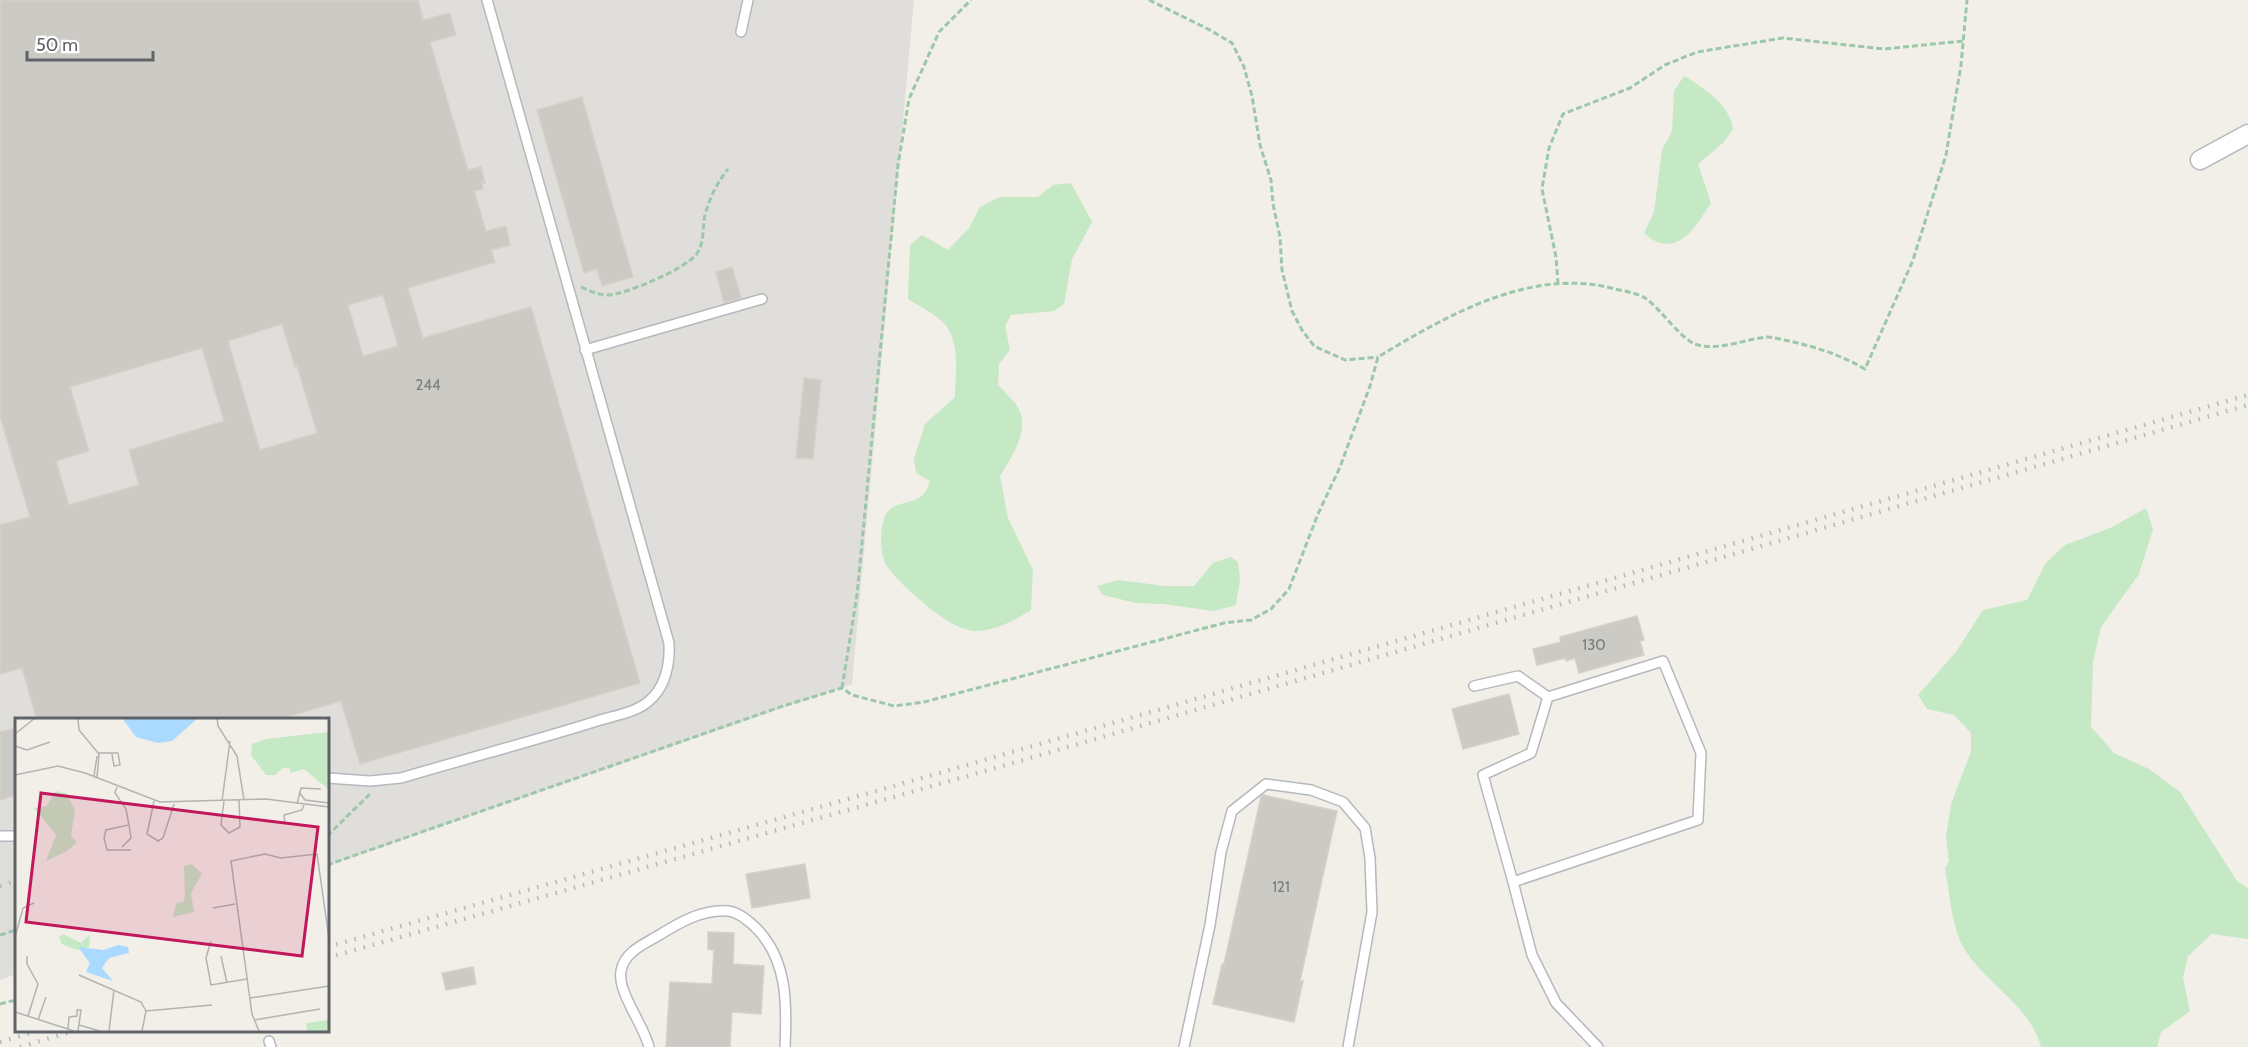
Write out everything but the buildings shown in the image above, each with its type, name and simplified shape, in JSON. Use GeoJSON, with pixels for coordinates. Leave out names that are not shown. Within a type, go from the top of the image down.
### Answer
{"type":"FeatureCollection","features":[{"type":"Feature","properties":{"kind":"street"},"geometry":{"type":"LineString","coordinates":[[2200,160],[2248,134]]}},
{"type":"Feature","properties":{"kind":"lane"},"geometry":{"type":"LineString","coordinates":[[328,778],[386,781],[401,778],[640,707],[650,700],[667,673],[669,643],[487,0]]}},
{"type":"Feature","properties":{"kind":"lane"},"geometry":{"type":"LineString","coordinates":[[741,32],[748,0]]}},
{"type":"Feature","properties":{"kind":"lane"},"geometry":{"type":"LineString","coordinates":[[585,350],[762,299]]}},
{"type":"Feature","properties":{"kind":"lane"},"geometry":{"type":"LineString","coordinates":[[1513,882],[1698,820],[1701,753],[1664,661],[1548,697]]}},
{"type":"Feature","properties":{"kind":"lane"},"geometry":{"type":"LineString","coordinates":[[1474,686],[1518,676],[1548,697]]}},
{"type":"Feature","properties":{"kind":"lane"},"geometry":{"type":"LineString","coordinates":[[1548,697],[1531,753],[1483,775],[1532,955],[1556,1004],[1598,1047]]}},
{"type":"Feature","properties":{"kind":"lane"},"geometry":{"type":"LineString","coordinates":[[1184,1047],[1210,925],[1221,852],[1232,811],[1266,784],[1311,790],[1343,802],[1365,828],[1370,858],[1372,912],[1348,1047]]}},
{"type":"Feature","properties":{"kind":"lane"},"geometry":{"type":"LineString","coordinates":[[649,1047],[640,1022],[625,994],[621,971],[628,954],[681,921],[709,912],[729,911],[745,918],[759,932],[773,952],[785,990],[785,1047]]}},
{"type":"Feature","properties":{"kind":"path"},"geometry":{"type":"LineString","coordinates":[[842,688],[857,595],[897,176],[909,99],[939,32],[971,0]]}},
{"type":"Feature","properties":{"kind":"path"},"geometry":{"type":"LineString","coordinates":[[1149,0],[1232,43],[1244,67],[1252,96],[1260,145],[1271,180],[1280,237],[1282,270],[1292,311],[1302,330],[1314,345],[1345,360],[1377,357],[1417,333],[1500,295],[1535,286],[1576,282],[1596,284],[1644,297],[1694,344],[1723,346],[1768,337],[1808,345],[1842,356],[1865,369],[1913,260],[1946,155],[1967,0]]}},
{"type":"Feature","properties":{"kind":"path"},"geometry":{"type":"LineString","coordinates":[[1558,284],[1556,258],[1542,189],[1549,148],[1563,114],[1630,88],[1665,65],[1697,52],[1784,38],[1884,48],[1963,41]]}},
{"type":"Feature","properties":{"kind":"path"},"geometry":{"type":"LineString","coordinates":[[566,281],[598,295],[610,295],[634,289],[683,265],[697,254],[704,237],[705,217],[710,200],[717,182],[728,169]]}},
{"type":"Feature","properties":{"kind":"path"},"geometry":{"type":"LineString","coordinates":[[328,865],[783,706],[842,688],[852,694],[894,706],[924,702],[1224,623],[1251,620],[1271,609],[1289,589],[1318,514],[1340,467],[1370,386],[1377,357]]}},
{"type":"Feature","properties":{"kind":"path"},"geometry":{"type":"LineString","coordinates":[[328,835],[356,806],[386,781]]}},
{"type":"Feature","properties":{"kind":"path"},"geometry":{"type":"LineString","coordinates":[[0,935],[15,930]]}},
{"type":"Feature","properties":{"kind":"path"},"geometry":{"type":"LineString","coordinates":[[0,1004],[15,1000]]}},
{"type":"Feature","properties":{"kind":"shaded area"},"geometry":{"type":"Polygon","coordinates":[[[0,0],[914,0],[852,684],[328,866],[328,718],[15,718],[15,974],[0,980],[0,0]]]}},
{"type":"Feature","properties":{"kind":"green space"},"geometry":{"type":"Polygon","coordinates":[[[1684,76],[1715,98],[1727,112],[1733,129],[1724,142],[1698,164],[1711,203],[1691,231],[1677,242],[1670,244],[1661,243],[1644,233],[1654,212],[1662,150],[1672,131],[1674,91],[1684,76]]]}},
{"type":"Feature","properties":{"kind":"green space"},"geometry":{"type":"Polygon","coordinates":[[[1071,183],[1092,222],[1072,259],[1064,304],[1054,311],[1011,315],[1005,326],[1010,350],[999,364],[998,385],[1013,400],[1021,415],[1021,433],[1018,442],[1000,476],[1008,518],[1033,570],[1031,610],[998,627],[984,631],[969,630],[946,620],[911,592],[887,567],[882,550],[882,529],[888,511],[921,496],[930,481],[916,473],[914,459],[925,424],[955,397],[956,358],[953,339],[944,323],[908,299],[910,245],[922,235],[948,250],[969,228],[980,207],[1000,197],[1038,197],[1053,185],[1071,183]]]}},
{"type":"Feature","properties":{"kind":"green space"},"geometry":{"type":"Polygon","coordinates":[[[2146,508],[2153,529],[2139,574],[2101,627],[2093,662],[2091,727],[2114,753],[2149,769],[2180,792],[2237,881],[2248,888],[2248,939],[2212,934],[2188,956],[2183,978],[2190,1011],[2161,1032],[2157,1047],[2041,1047],[2028,1019],[1974,962],[1960,941],[1945,869],[1949,861],[1946,837],[1951,804],[1971,752],[1971,733],[1954,715],[1927,709],[1918,695],[1956,652],[1983,610],[2027,600],[2045,564],[2065,545],[2110,528],[2146,508]]]}},
{"type":"Feature","properties":{"kind":"green space"},"geometry":{"type":"Polygon","coordinates":[[[1231,557],[1238,562],[1240,579],[1236,605],[1214,611],[1136,603],[1103,595],[1097,586],[1118,580],[1165,586],[1194,586],[1213,563],[1231,557]]]}},
{"type":"Feature","properties":{"kind":"railway"},"geometry":{"type":"LineString","coordinates":[[328,947],[943,772],[2248,395]]}},
{"type":"Feature","properties":{"kind":"railway"},"geometry":{"type":"LineString","coordinates":[[328,958],[978,773],[2248,405]]}},
{"type":"Feature","properties":{"kind":"railway"},"geometry":{"type":"LineString","coordinates":[[0,886],[15,881]]}},
{"type":"Feature","properties":{"kind":"railway"},"geometry":{"type":"LineString","coordinates":[[0,1042],[33,1032]]}},
{"type":"Feature","properties":{"kind":"railway"},"geometry":{"type":"LineString","coordinates":[[20,1047],[70,1032]]}}]}
